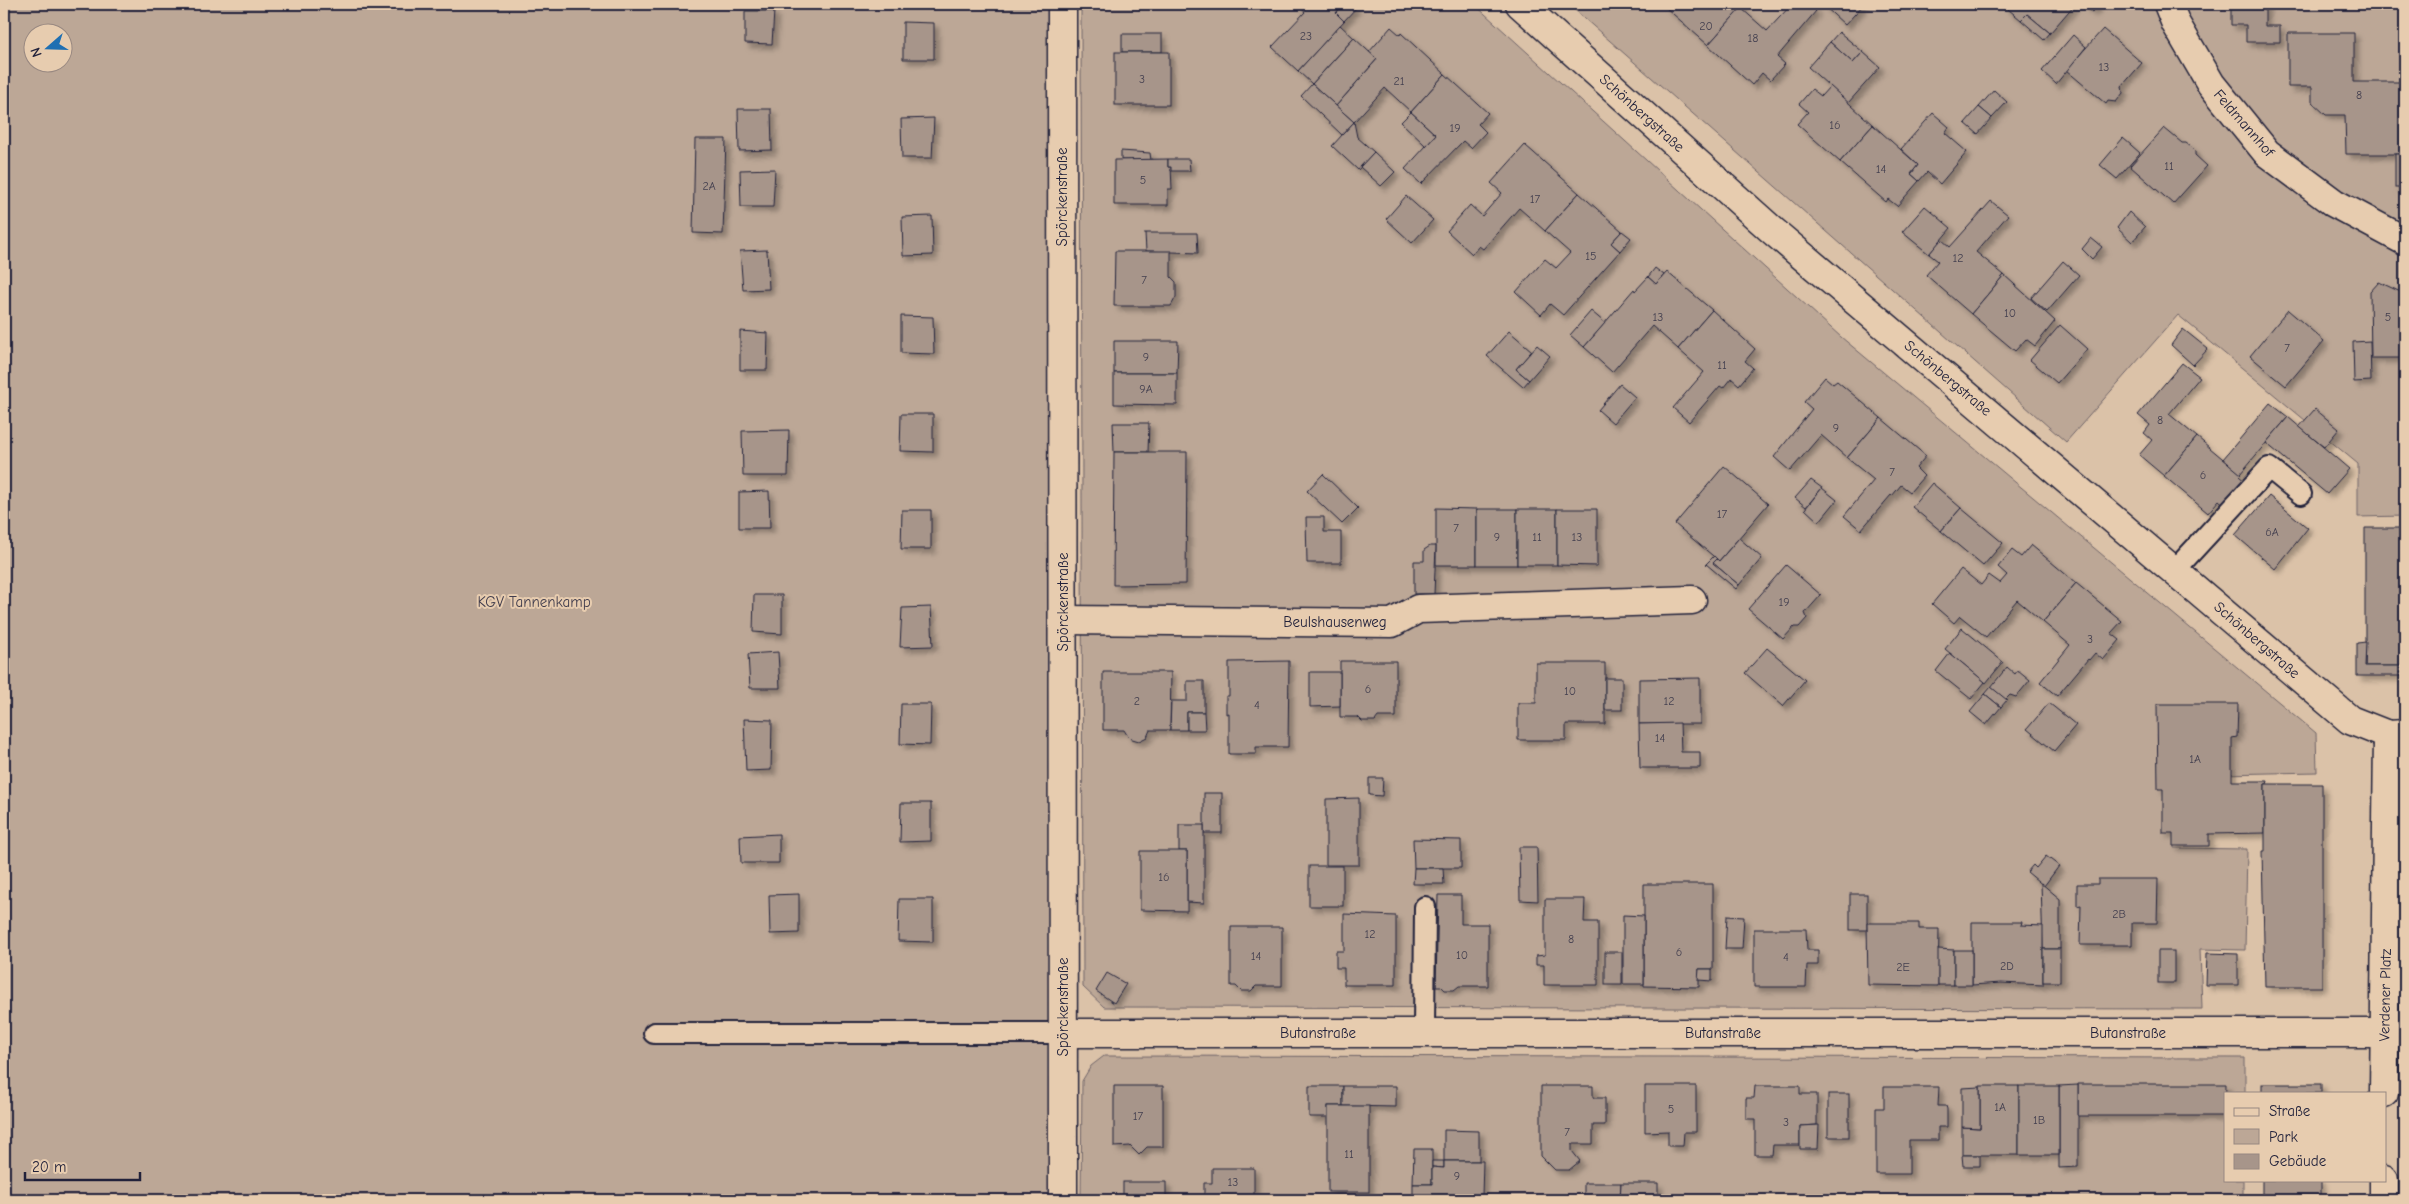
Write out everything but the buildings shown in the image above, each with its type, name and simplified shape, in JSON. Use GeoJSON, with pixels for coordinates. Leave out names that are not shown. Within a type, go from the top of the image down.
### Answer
{"type":"FeatureCollection","features":[{"type":"Feature","properties":{"kind":"street","name":"Spörckenstraße"},"geometry":{"type":"LineString","coordinates":[[1062,4],[1063,1200]]}},
{"type":"Feature","properties":{"kind":"street","name":"Schönbergstraße"},"geometry":{"type":"LineString","coordinates":[[1520,4],[1773,231],[2350,720],[2397,734]]}},
{"type":"Feature","properties":{"kind":"street","name":"Feldmannhof"},"geometry":{"type":"LineString","coordinates":[[2168,4],[2176,24],[2211,84],[2267,153],[2334,203],[2405,241]]}},
{"type":"Feature","properties":{"kind":"street","name":"Beulshausenweg"},"geometry":{"type":"LineString","coordinates":[[1063,620],[1392,624],[1418,609],[1692,600]]}},
{"type":"Feature","properties":{"kind":"street","name":"Verdener Platz"},"geometry":{"type":"LineString","coordinates":[[2384,1092],[2384,1034],[2397,734]]}},
{"type":"Feature","properties":{"kind":"street","name":"Butanstraße"},"geometry":{"type":"LineString","coordinates":[[1063,1034],[2384,1034]]}},
{"type":"Feature","properties":{"kind":"street"},"geometry":{"type":"LineString","coordinates":[[2384,1182],[2384,1200]]}},
{"type":"Feature","properties":{"kind":"lane"},"geometry":{"type":"LineString","coordinates":[[2175,570],[2269,468],[2301,494]]}},
{"type":"Feature","properties":{"kind":"lane"},"geometry":{"type":"LineString","coordinates":[[1424,1034],[1425,907]]}},
{"type":"Feature","properties":{"kind":"lane"},"geometry":{"type":"LineString","coordinates":[[654,1033],[1063,1034]]}},
{"type":"Feature","properties":{"kind":"green space","name":"KGV Tannenkamp"},"geometry":{"type":"Polygon","coordinates":[[[4,4],[1062,4],[1063,1200],[4,1200],[4,4]]]}},
{"type":"Feature","properties":{"kind":"green space"},"geometry":{"type":"Polygon","coordinates":[[[1081,4],[1474,4],[1841,337],[2316,733],[2317,772],[2176,775],[2174,848],[2247,849],[2245,950],[2200,949],[2202,1009],[1104,1007],[1083,987],[1081,4]]]}},
{"type":"Feature","properties":{"kind":"green space"},"geometry":{"type":"Polygon","coordinates":[[[1568,4],[2405,4],[2405,516],[2358,517],[2358,464],[2178,315],[2066,442],[1568,4]]]}},
{"type":"Feature","properties":{"kind":"green space"},"geometry":{"type":"Polygon","coordinates":[[[1104,1056],[2245,1058],[2245,1092],[2224,1092],[2224,1182],[2243,1182],[2243,1200],[1081,1200],[1082,1081],[1091,1066],[1104,1056]]]}}]}
